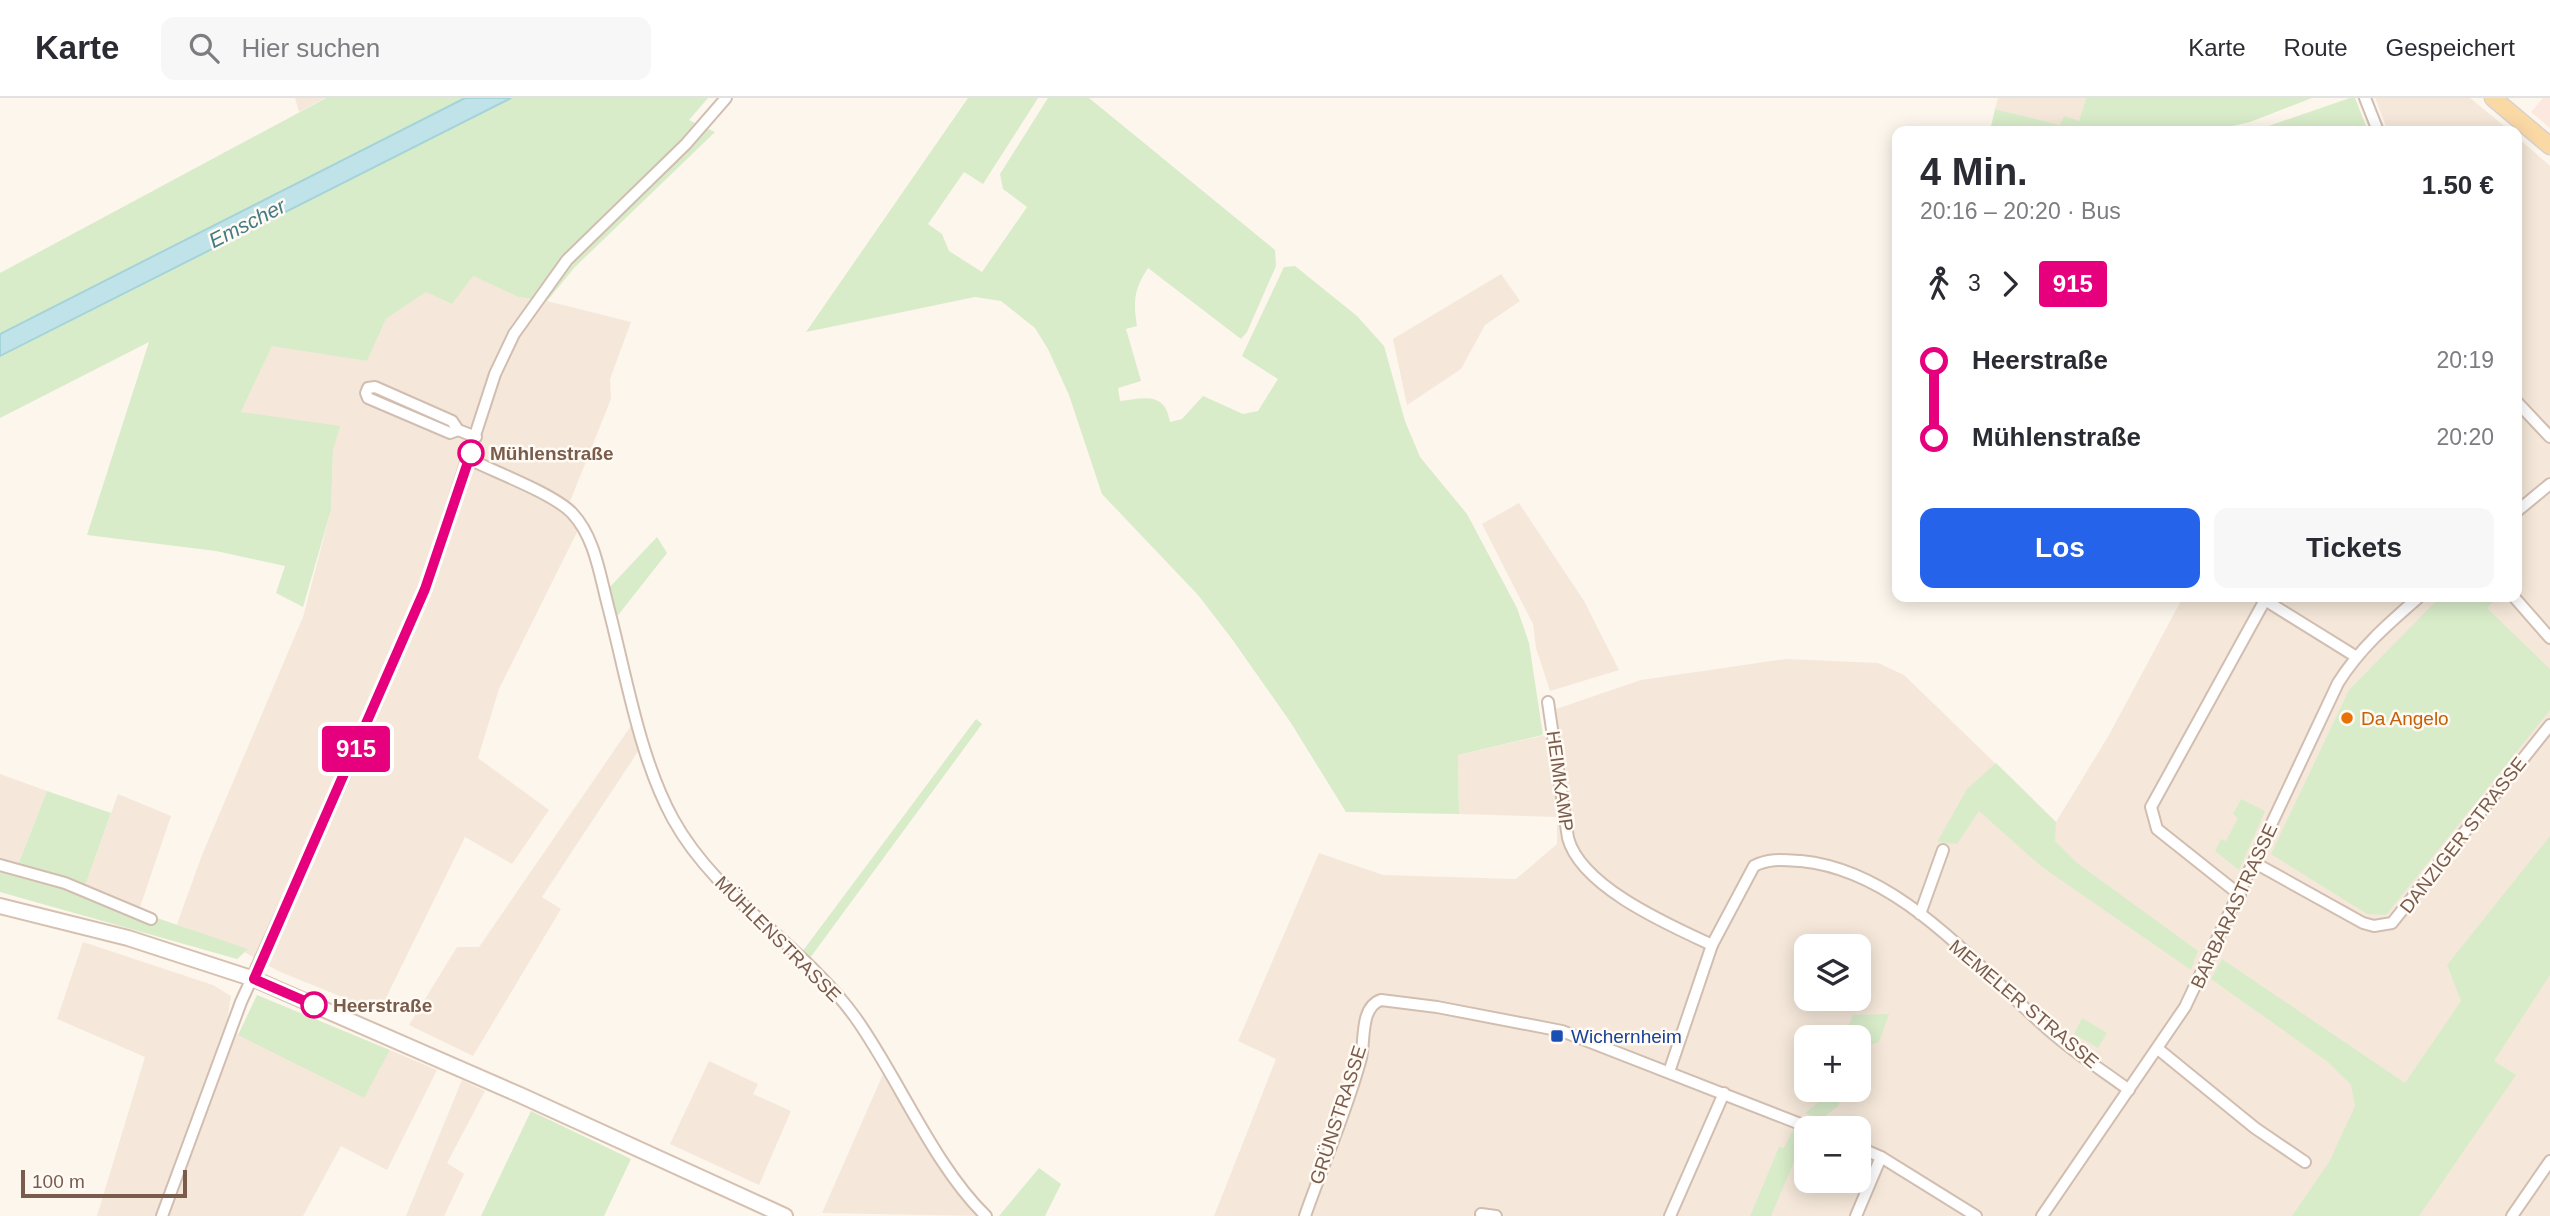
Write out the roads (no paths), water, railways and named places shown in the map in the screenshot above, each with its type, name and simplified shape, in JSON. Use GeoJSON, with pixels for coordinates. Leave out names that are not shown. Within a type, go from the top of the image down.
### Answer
{"type":"FeatureCollection","features":[{"type":"Feature","properties":{"kind":"main road"},"geometry":{"type":"LineString","coordinates":[[2493,98],[2549,146]]}},
{"type":"Feature","properties":{"kind":"main road"},"geometry":{"type":"LineString","coordinates":[[0,905],[128,938],[254,979],[520,1095],[785,1216]]}},
{"type":"Feature","properties":{"kind":"street"},"geometry":{"type":"LineString","coordinates":[[163,1216],[241,1002],[254,979],[425,589],[503,356],[514,334],[547,284],[567,260],[686,144],[726,98]]}},
{"type":"Feature","properties":{"kind":"street"},"geometry":{"type":"LineString","coordinates":[[2365,98],[2376,126]]}},
{"type":"Feature","properties":{"kind":"street"},"geometry":{"type":"LineString","coordinates":[[458,430],[450,433],[369,398],[368,388],[375,387],[452,421],[458,430],[476,437]]}},
{"type":"Feature","properties":{"kind":"street"},"geometry":{"type":"LineString","coordinates":[[2522,407],[2550,437]]}},
{"type":"Feature","properties":{"kind":"street","name":"MÜHLENSTRASSE"},"geometry":{"type":"LineString","coordinates":[[469,459],[558,503],[579,522],[596,561],[650,763],[672,818],[709,869],[744,907],[815,970],[854,1017],[954,1177],[986,1216]]}},
{"type":"Feature","properties":{"kind":"street"},"geometry":{"type":"LineString","coordinates":[[2522,507],[2550,484]]}},
{"type":"Feature","properties":{"kind":"street"},"geometry":{"type":"LineString","coordinates":[[2240,895],[2157,829],[2151,807],[2261,602]]}},
{"type":"Feature","properties":{"kind":"street"},"geometry":{"type":"LineString","coordinates":[[2269,602],[2355,656]]}},
{"type":"Feature","properties":{"kind":"street","name":"BARBARASTRASSE"},"geometry":{"type":"LineString","coordinates":[[2042,1216],[2185,1007],[2338,683],[2355,656],[2414,602]]}},
{"type":"Feature","properties":{"kind":"street"},"geometry":{"type":"LineString","coordinates":[[2518,602],[2550,638]]}},
{"type":"Feature","properties":{"kind":"street","name":"HEIMKAMP"},"geometry":{"type":"LineString","coordinates":[[1548,702],[1568,838],[1575,855],[1617,895],[1644,913],[1712,945]]}},
{"type":"Feature","properties":{"kind":"street","name":"DANZIGER STRASSE"},"geometry":{"type":"LineString","coordinates":[[2255,863],[2362,923],[2374,926],[2392,923],[2550,725]]}},
{"type":"Feature","properties":{"kind":"street"},"geometry":{"type":"LineString","coordinates":[[1920,914],[1943,850]]}},
{"type":"Feature","properties":{"kind":"street","name":"MEMELER STRASSE"},"geometry":{"type":"LineString","coordinates":[[1712,945],[1754,866],[1775,860],[1810,862],[1864,877],[1920,914],[2058,1038],[2129,1090]]}},
{"type":"Feature","properties":{"kind":"street"},"geometry":{"type":"LineString","coordinates":[[0,865],[65,883],[151,919]]}},
{"type":"Feature","properties":{"kind":"street"},"geometry":{"type":"LineString","coordinates":[[1712,945],[1669,1072],[1794,1122]]}},
{"type":"Feature","properties":{"kind":"street","name":"GRÜNSTRASSE"},"geometry":{"type":"LineString","coordinates":[[1305,1216],[1361,1057],[1370,1010],[1381,1000],[1398,1000],[1548,1028],[1669,1072]]}},
{"type":"Feature","properties":{"kind":"street"},"geometry":{"type":"LineString","coordinates":[[2158,1049],[2255,1128],[2305,1162]]}},
{"type":"Feature","properties":{"kind":"street"},"geometry":{"type":"LineString","coordinates":[[1670,1216],[1724,1094]]}},
{"type":"Feature","properties":{"kind":"street"},"geometry":{"type":"LineString","coordinates":[[1871,1153],[1976,1216]]}},
{"type":"Feature","properties":{"kind":"street"},"geometry":{"type":"LineString","coordinates":[[1856,1216],[1881,1157]]}},
{"type":"Feature","properties":{"kind":"street"},"geometry":{"type":"LineString","coordinates":[[2512,1216],[2550,1161]]}},
{"type":"Feature","properties":{"kind":"street"},"geometry":{"type":"LineString","coordinates":[[1481,1214],[1496,1216]]}},
{"type":"Feature","properties":{"kind":"water","name":"Emscher"},"geometry":{"type":"Polygon","coordinates":[[[465,98],[511,98],[0,356],[0,334],[465,98]]]}},
{"type":"Feature","properties":{"kind":"place","name":"Mühlenstraße"},"geometry":{"type":"Point","coordinates":[471,453]}},
{"type":"Feature","properties":{"kind":"place","name":"Da Angelo"},"geometry":{"type":"Point","coordinates":[2347,718]}},
{"type":"Feature","properties":{"kind":"place","name":"Heerstraße"},"geometry":{"type":"Point","coordinates":[314,1005]}},
{"type":"Feature","properties":{"kind":"place","name":"Wichernheim"},"geometry":{"type":"Point","coordinates":[1557,1036]}}]}
